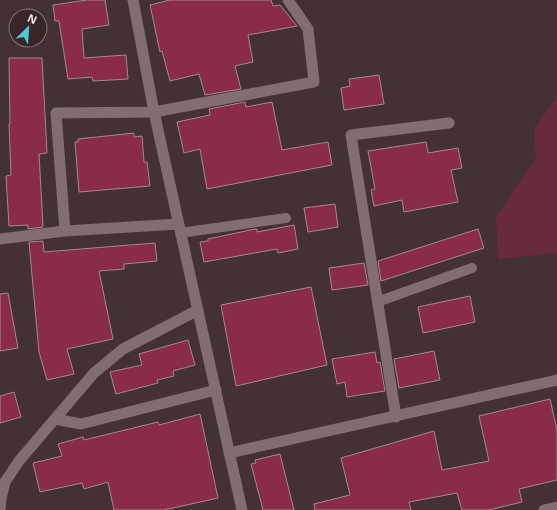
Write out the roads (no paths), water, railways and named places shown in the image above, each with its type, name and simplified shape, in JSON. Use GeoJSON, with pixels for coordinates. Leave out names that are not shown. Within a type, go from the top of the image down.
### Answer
{"type":"FeatureCollection","features":[{"type":"Feature","properties":{"kind":"street"},"geometry":{"type":"LineString","coordinates":[[133,0],[154,112],[242,510]]}},
{"type":"Feature","properties":{"kind":"street"},"geometry":{"type":"LineString","coordinates":[[65,231],[56,113],[154,112],[314,82],[308,29],[288,0]]}},
{"type":"Feature","properties":{"kind":"street"},"geometry":{"type":"LineString","coordinates":[[396,417],[351,135],[449,123]]}},
{"type":"Feature","properties":{"kind":"street"},"geometry":{"type":"LineString","coordinates":[[0,239],[65,231],[179,228]]}},
{"type":"Feature","properties":{"kind":"street"},"geometry":{"type":"LineString","coordinates":[[0,510],[0,499],[5,482],[19,461],[94,373],[123,349],[198,310]]}},
{"type":"Feature","properties":{"kind":"street"},"geometry":{"type":"LineString","coordinates":[[229,453],[557,380]]}},
{"type":"Feature","properties":{"kind":"street"},"geometry":{"type":"LineString","coordinates":[[55,419],[81,424],[216,390]]}},
{"type":"Feature","properties":{"kind":"street"},"geometry":{"type":"LineString","coordinates":[[544,510],[557,507]]}},
{"type":"Feature","properties":{"kind":"lane"},"geometry":{"type":"LineString","coordinates":[[179,228],[286,218]]}},
{"type":"Feature","properties":{"kind":"lane"},"geometry":{"type":"LineString","coordinates":[[377,302],[472,268]]}}]}
